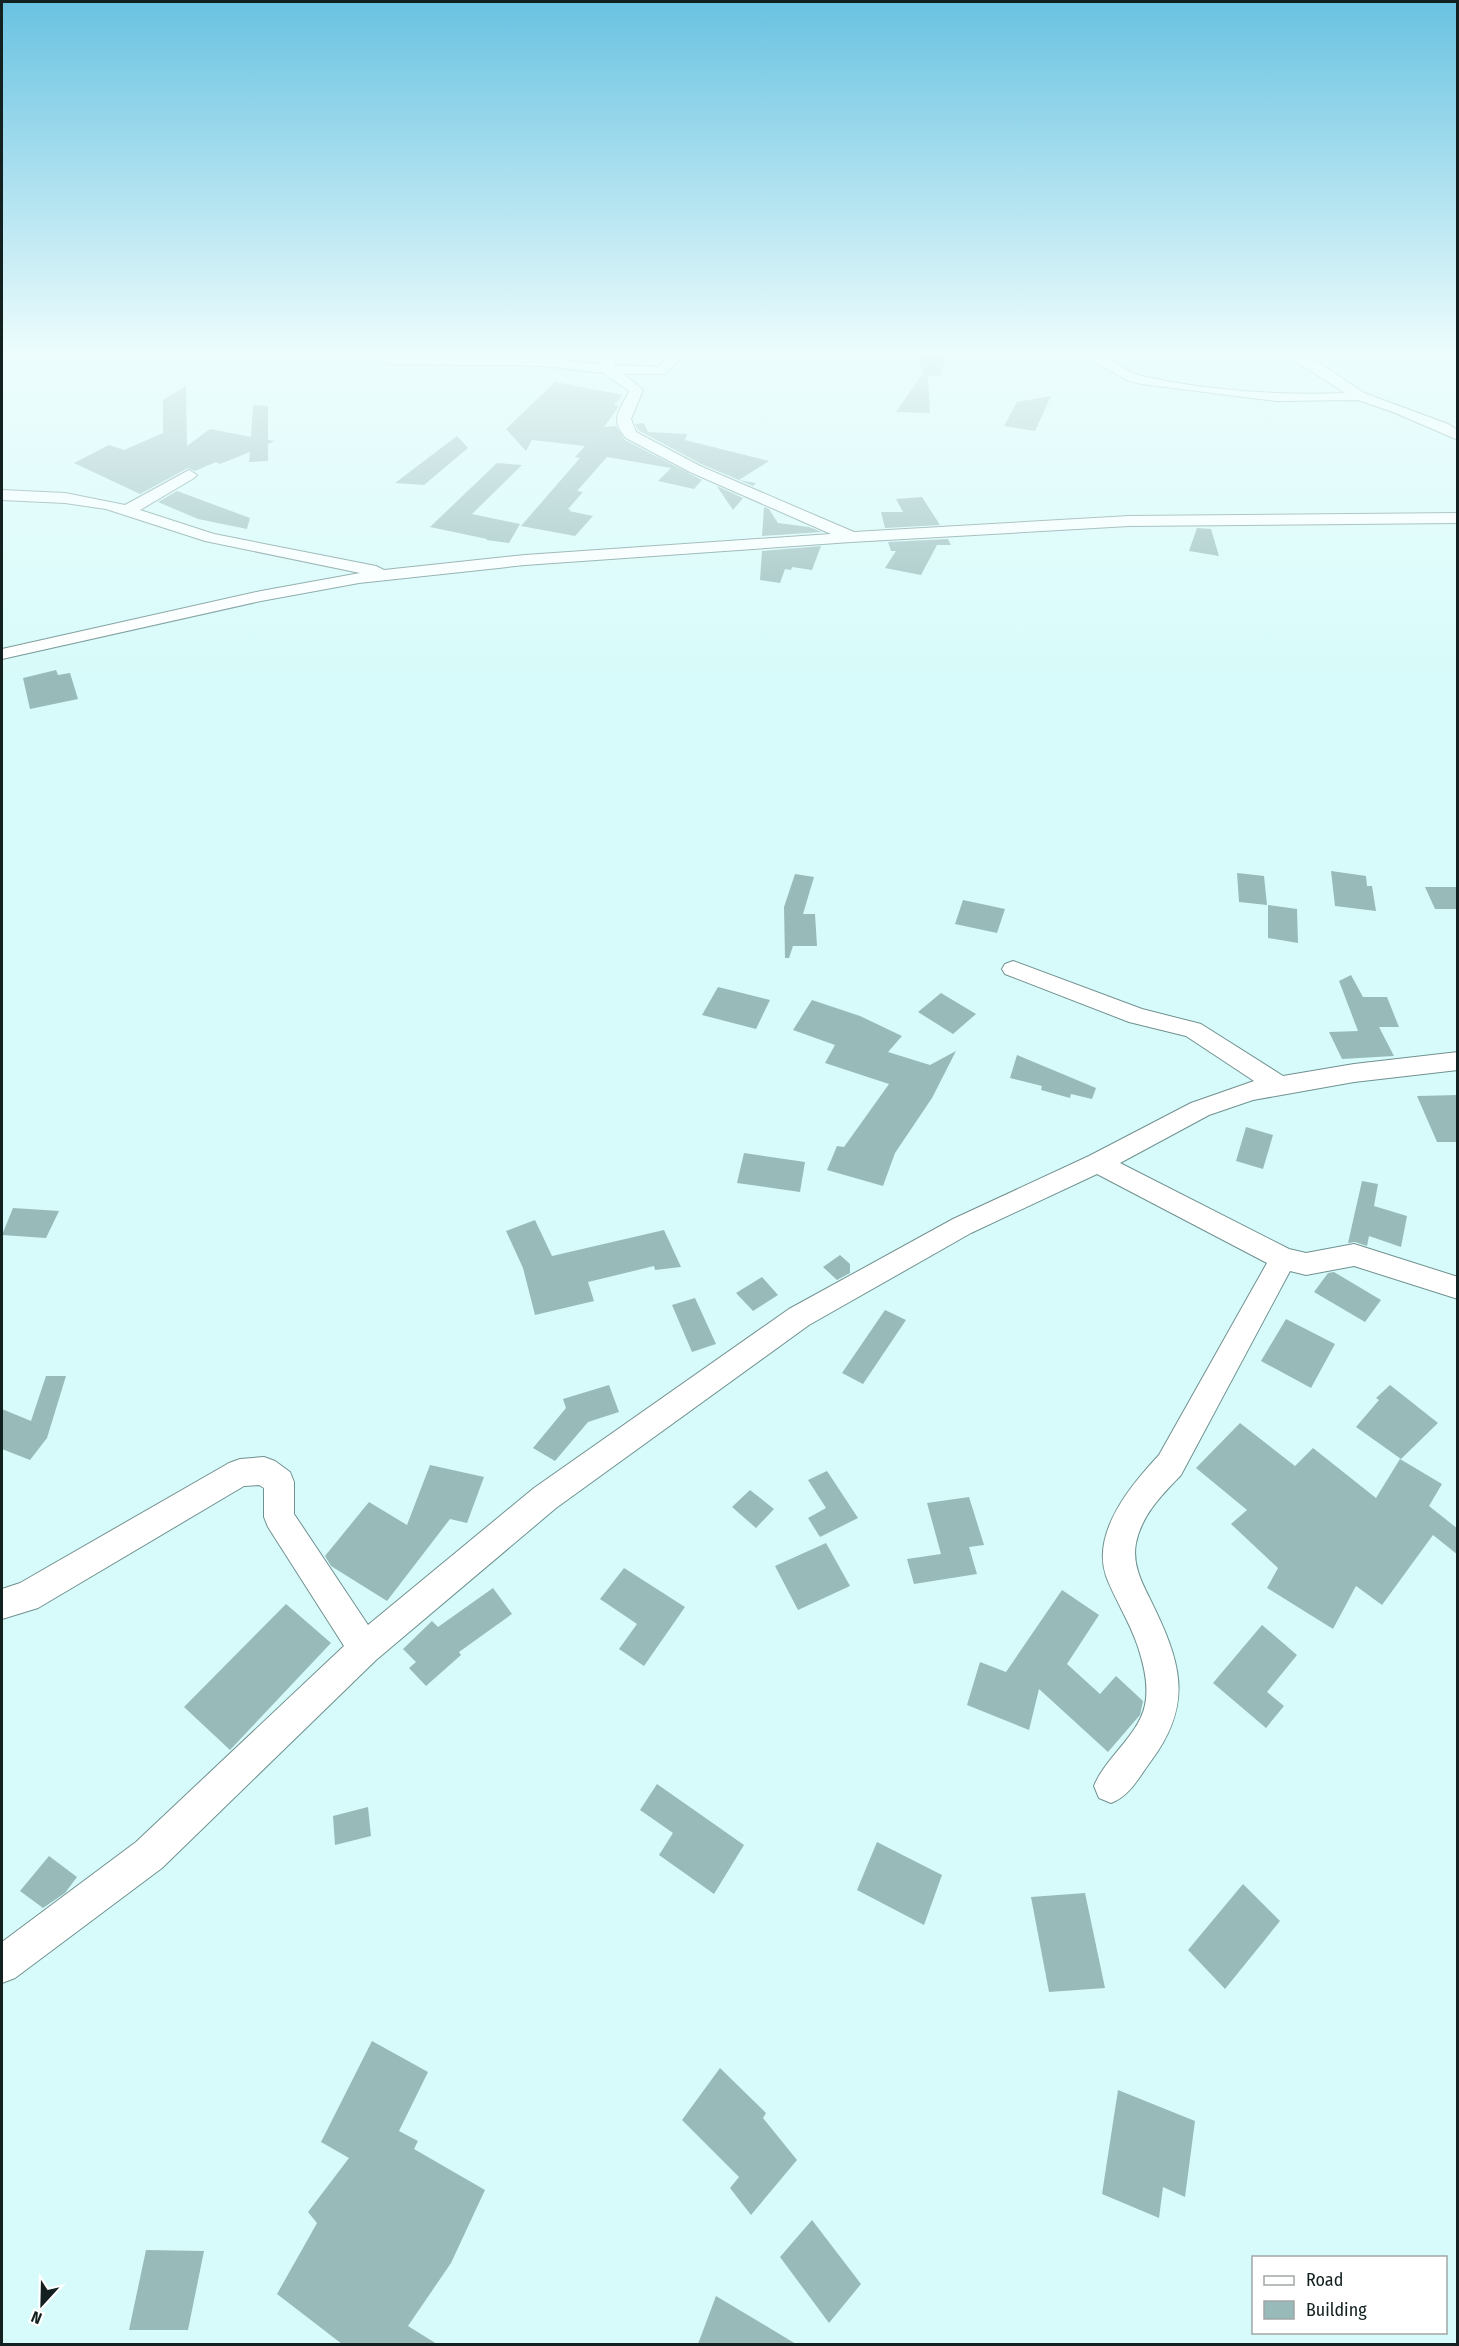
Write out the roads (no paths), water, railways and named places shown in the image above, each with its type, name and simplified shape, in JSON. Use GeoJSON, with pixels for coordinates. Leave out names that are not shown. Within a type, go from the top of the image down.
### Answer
{"type":"FeatureCollection","features":[{"type":"Feature","properties":{"kind":"street"},"geometry":{"type":"LineString","coordinates":[[677,459],[851,537]]}},
{"type":"Feature","properties":{"kind":"street"},"geometry":{"type":"LineString","coordinates":[[126,511],[189,475]]}},
{"type":"Feature","properties":{"kind":"street"},"geometry":{"type":"LineString","coordinates":[[2,495],[65,498],[109,505],[211,538],[368,568],[388,575]]}},
{"type":"Feature","properties":{"kind":"street"},"geometry":{"type":"LineString","coordinates":[[2,654],[261,596],[388,575],[525,560],[851,537],[1129,521],[1458,518]]}},
{"type":"Feature","properties":{"kind":"street"},"geometry":{"type":"LineString","coordinates":[[1013,969],[1137,1016],[1193,1029],[1279,1086]]}},
{"type":"Feature","properties":{"kind":"street"},"geometry":{"type":"LineString","coordinates":[[2,1965],[148,1855],[365,1649],[545,1498],[799,1317],[962,1226],[1098,1162],[1200,1109],[1250,1091],[1354,1074],[1458,1061]]}},
{"type":"Feature","properties":{"kind":"street"},"geometry":{"type":"LineString","coordinates":[[1098,1162],[1283,1260],[1306,1264],[1354,1255],[1458,1288]]}},
{"type":"Feature","properties":{"kind":"street"},"geometry":{"type":"LineString","coordinates":[[1111,1786],[1154,1729],[1162,1704],[1161,1666],[1149,1633],[1121,1573],[1120,1544],[1131,1512],[1147,1489],[1170,1465],[1283,1260]]}},
{"type":"Feature","properties":{"kind":"street"},"geometry":{"type":"LineString","coordinates":[[2,1604],[27,1597],[240,1473],[264,1471],[279,1482],[279,1517],[365,1649]]}}]}
